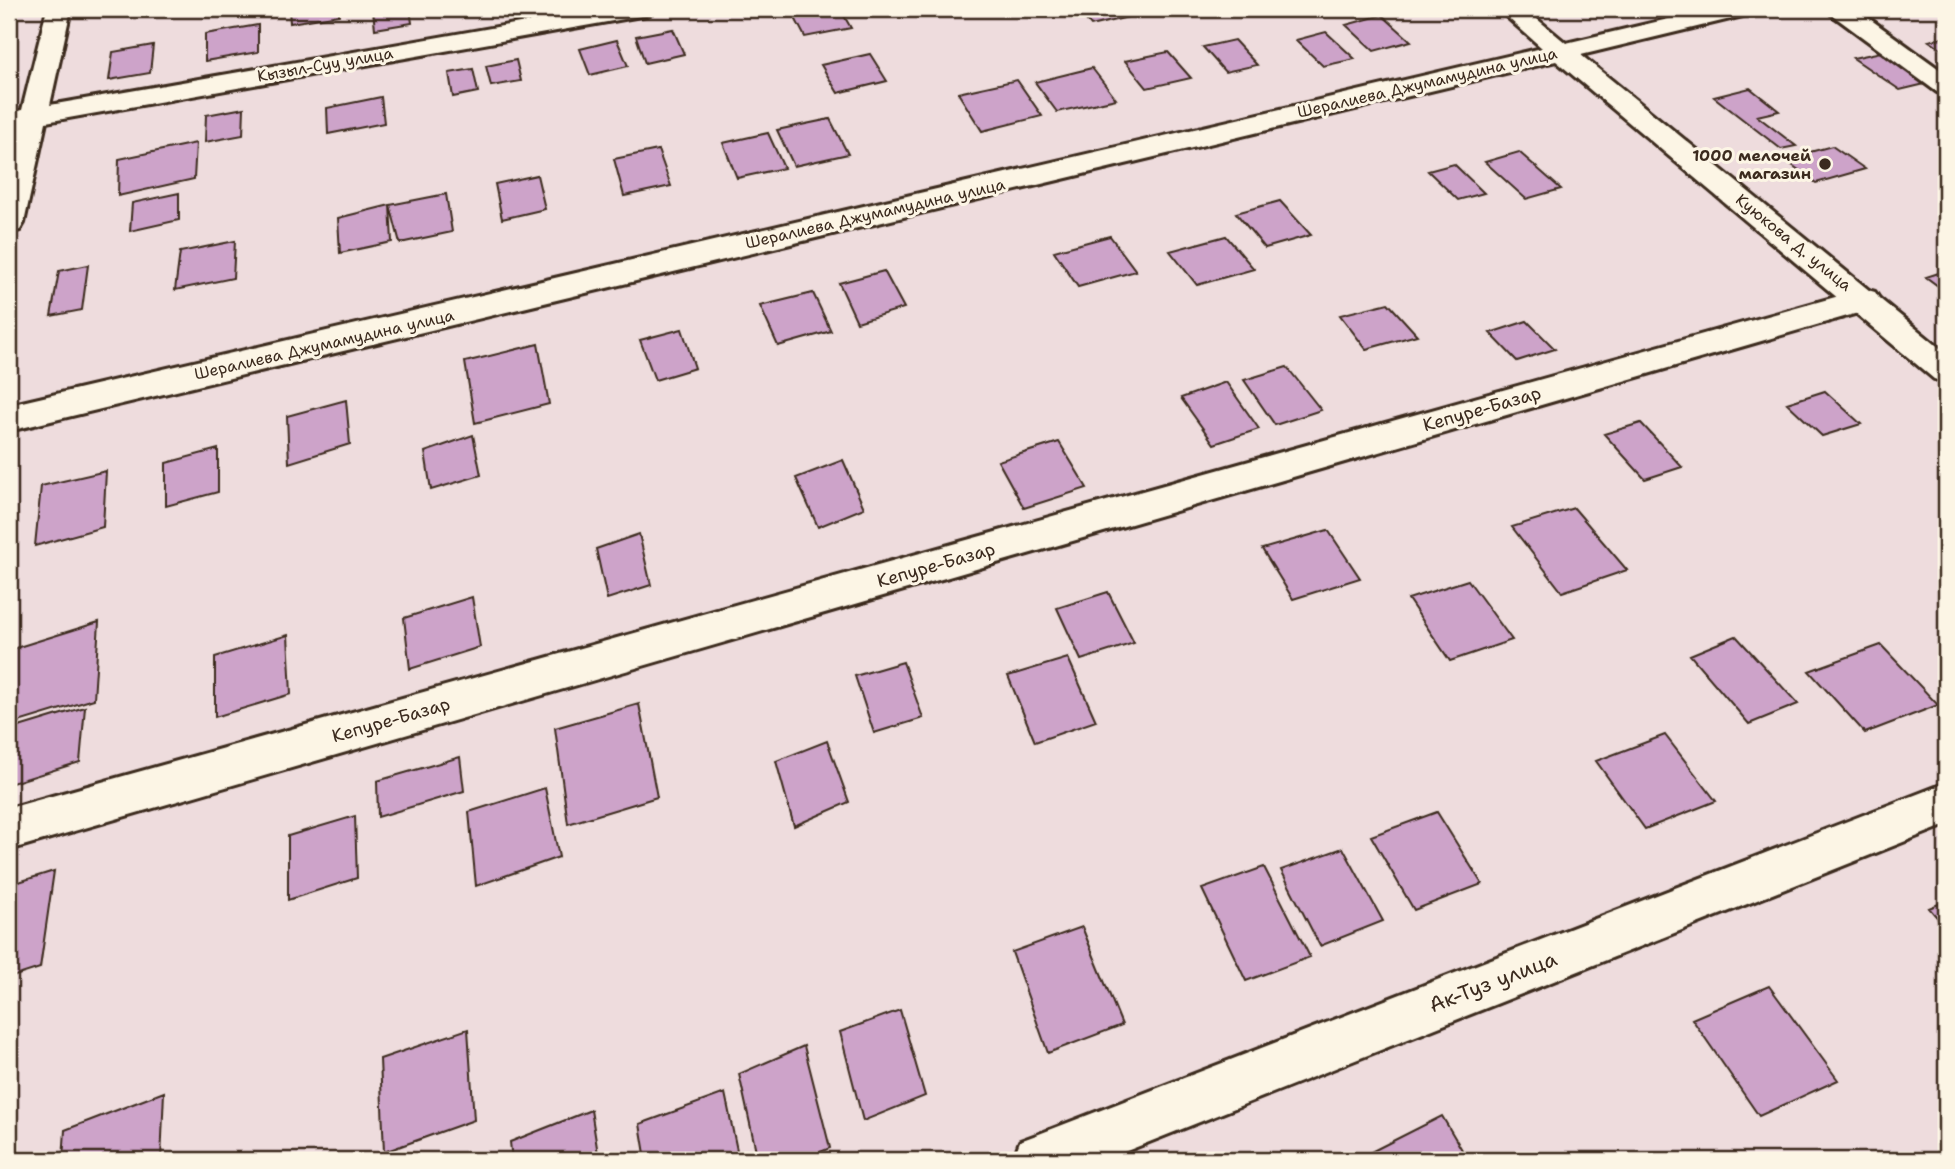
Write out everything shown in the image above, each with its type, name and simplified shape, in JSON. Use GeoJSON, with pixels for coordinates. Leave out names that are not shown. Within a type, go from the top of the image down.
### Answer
{"type":"FeatureCollection","features":[{"type":"Feature","properties":{"kind":"street"},"geometry":{"type":"LineString","coordinates":[[9,223],[22,118],[59,9]]}},
{"type":"Feature","properties":{"kind":"street","name":"Кызыл-Суу улица"},"geometry":{"type":"LineString","coordinates":[[22,118],[641,9]]}},
{"type":"Feature","properties":{"kind":"street","name":"Куюкова Д. улица"},"geometry":{"type":"LineString","coordinates":[[1510,9],[1944,367]]}},
{"type":"Feature","properties":{"kind":"street","name":"Шералиева Джумамудина улица"},"geometry":{"type":"LineString","coordinates":[[9,418],[1742,9]]}},
{"type":"Feature","properties":{"kind":"street"},"geometry":{"type":"LineString","coordinates":[[1840,9],[1946,86]]}},
{"type":"Feature","properties":{"kind":"street","name":"Кепуре-Базар"},"geometry":{"type":"LineString","coordinates":[[9,829],[1864,300]]}},
{"type":"Feature","properties":{"kind":"street","name":"Ак-Туз улица"},"geometry":{"type":"LineString","coordinates":[[1039,1160],[1946,804]]}},
{"type":"Feature","properties":{"kind":"building"},"geometry":{"type":"Polygon","coordinates":[[[289,9],[339,9],[339,15],[290,23],[289,9]]]}},
{"type":"Feature","properties":{"kind":"building"},"geometry":{"type":"Polygon","coordinates":[[[410,9],[412,23],[375,29],[373,10],[410,9]]]}},
{"type":"Feature","properties":{"kind":"building"},"geometry":{"type":"Polygon","coordinates":[[[840,9],[851,28],[805,37],[795,18],[840,9]]]}},
{"type":"Feature","properties":{"kind":"building"},"geometry":{"type":"Polygon","coordinates":[[[1077,9],[1131,9],[1137,15],[1091,26],[1077,9]]]}},
{"type":"Feature","properties":{"kind":"building"},"geometry":{"type":"Polygon","coordinates":[[[1382,15],[1411,41],[1374,51],[1346,25],[1382,15]]]}},
{"type":"Feature","properties":{"kind":"building"},"geometry":{"type":"Polygon","coordinates":[[[258,25],[258,52],[205,61],[205,34],[258,25]]]}},
{"type":"Feature","properties":{"kind":"building"},"geometry":{"type":"Polygon","coordinates":[[[673,29],[684,54],[645,63],[636,36],[673,29]]]}},
{"type":"Feature","properties":{"kind":"building"},"geometry":{"type":"Polygon","coordinates":[[[1326,32],[1355,59],[1323,66],[1296,40],[1326,32]]]}},
{"type":"Feature","properties":{"kind":"building"},"geometry":{"type":"Polygon","coordinates":[[[1946,37],[1946,52],[1929,41],[1946,37]]]}},
{"type":"Feature","properties":{"kind":"building"},"geometry":{"type":"Polygon","coordinates":[[[617,40],[628,66],[590,75],[580,49],[617,40]]]}},
{"type":"Feature","properties":{"kind":"building"},"geometry":{"type":"Polygon","coordinates":[[[1234,40],[1257,65],[1225,72],[1203,47],[1234,40]]]}},
{"type":"Feature","properties":{"kind":"building"},"geometry":{"type":"Polygon","coordinates":[[[153,45],[150,73],[109,80],[113,52],[153,45]]]}},
{"type":"Feature","properties":{"kind":"building"},"geometry":{"type":"Polygon","coordinates":[[[1168,52],[1191,78],[1147,88],[1125,61],[1168,52]]]}},
{"type":"Feature","properties":{"kind":"building"},"geometry":{"type":"Polygon","coordinates":[[[1881,52],[1929,83],[1900,90],[1853,58],[1881,52]]]}},
{"type":"Feature","properties":{"kind":"building"},"geometry":{"type":"Polygon","coordinates":[[[870,54],[887,81],[838,93],[821,65],[870,54]]]}},
{"type":"Feature","properties":{"kind":"building"},"geometry":{"type":"Polygon","coordinates":[[[516,60],[521,81],[491,86],[486,66],[516,60]]]}},
{"type":"Feature","properties":{"kind":"building"},"geometry":{"type":"Polygon","coordinates":[[[1092,68],[1116,99],[1057,112],[1035,82],[1092,68]]]}},
{"type":"Feature","properties":{"kind":"building"},"geometry":{"type":"Polygon","coordinates":[[[473,69],[478,92],[453,97],[449,73],[473,69]]]}},
{"type":"Feature","properties":{"kind":"building"},"geometry":{"type":"Polygon","coordinates":[[[1017,80],[1042,116],[982,131],[958,93],[1017,80]]]}},
{"type":"Feature","properties":{"kind":"building"},"geometry":{"type":"Polygon","coordinates":[[[1750,88],[1779,111],[1757,116],[1796,146],[1781,149],[1714,97],[1750,88]]]}},
{"type":"Feature","properties":{"kind":"building"},"geometry":{"type":"Polygon","coordinates":[[[381,97],[384,123],[328,134],[327,108],[381,97]]]}},
{"type":"Feature","properties":{"kind":"building"},"geometry":{"type":"Polygon","coordinates":[[[244,108],[243,135],[205,142],[206,115],[244,108]]]}},
{"type":"Feature","properties":{"kind":"building"},"geometry":{"type":"Polygon","coordinates":[[[830,119],[848,154],[794,166],[777,130],[830,119]]]}},
{"type":"Feature","properties":{"kind":"building"},"geometry":{"type":"Polygon","coordinates":[[[768,133],[784,168],[737,178],[723,143],[768,133]]]}},
{"type":"Feature","properties":{"kind":"building"},"geometry":{"type":"Polygon","coordinates":[[[196,143],[194,179],[118,196],[119,159],[196,143]]]}},
{"type":"Feature","properties":{"kind":"building","name":"1000 мелочей магазин"},"geometry":{"type":"Polygon","coordinates":[[[1832,146],[1865,169],[1816,183],[1784,159],[1832,146]]]}},
{"type":"Feature","properties":{"kind":"building"},"geometry":{"type":"Polygon","coordinates":[[[658,150],[671,186],[624,196],[614,159],[658,150]]]}},
{"type":"Feature","properties":{"kind":"building"},"geometry":{"type":"Polygon","coordinates":[[[1519,152],[1561,189],[1526,199],[1485,162],[1519,152]]]}},
{"type":"Feature","properties":{"kind":"building"},"geometry":{"type":"Polygon","coordinates":[[[1454,164],[1484,193],[1458,200],[1428,171],[1454,164]]]}},
{"type":"Feature","properties":{"kind":"building"},"geometry":{"type":"Polygon","coordinates":[[[537,175],[545,209],[502,219],[495,184],[537,175]]]}},
{"type":"Feature","properties":{"kind":"building"},"geometry":{"type":"Polygon","coordinates":[[[179,193],[179,220],[130,231],[132,203],[179,193]]]}},
{"type":"Feature","properties":{"kind":"building"},"geometry":{"type":"Polygon","coordinates":[[[446,194],[452,232],[400,243],[390,205],[446,194]]]}},
{"type":"Feature","properties":{"kind":"building"},"geometry":{"type":"Polygon","coordinates":[[[1280,201],[1311,235],[1265,248],[1236,213],[1280,201]]]}},
{"type":"Feature","properties":{"kind":"building"},"geometry":{"type":"Polygon","coordinates":[[[390,205],[392,242],[340,253],[338,218],[390,205]]]}},
{"type":"Feature","properties":{"kind":"building"},"geometry":{"type":"Polygon","coordinates":[[[1110,236],[1136,271],[1078,287],[1054,251],[1110,236]]]}},
{"type":"Feature","properties":{"kind":"building"},"geometry":{"type":"Polygon","coordinates":[[[1226,236],[1254,269],[1197,285],[1170,251],[1226,236]]]}},
{"type":"Feature","properties":{"kind":"building"},"geometry":{"type":"Polygon","coordinates":[[[235,241],[233,278],[175,290],[180,252],[235,241]]]}},
{"type":"Feature","properties":{"kind":"building"},"geometry":{"type":"Polygon","coordinates":[[[88,265],[82,310],[51,316],[59,271],[88,265]]]}},
{"type":"Feature","properties":{"kind":"building"},"geometry":{"type":"Polygon","coordinates":[[[884,271],[904,308],[857,322],[839,283],[884,271]]]}},
{"type":"Feature","properties":{"kind":"building"},"geometry":{"type":"Polygon","coordinates":[[[1942,272],[1946,276],[1946,292],[1926,277],[1942,272]]]}},
{"type":"Feature","properties":{"kind":"building"},"geometry":{"type":"Polygon","coordinates":[[[813,293],[831,331],[778,346],[760,306],[813,293]]]}},
{"type":"Feature","properties":{"kind":"building"},"geometry":{"type":"Polygon","coordinates":[[[1388,303],[1417,335],[1366,349],[1340,315],[1388,303]]]}},
{"type":"Feature","properties":{"kind":"building"},"geometry":{"type":"Polygon","coordinates":[[[1527,321],[1555,349],[1517,361],[1490,333],[1527,321]]]}},
{"type":"Feature","properties":{"kind":"building"},"geometry":{"type":"Polygon","coordinates":[[[682,329],[695,368],[655,380],[640,340],[682,329]]]}},
{"type":"Feature","properties":{"kind":"building"},"geometry":{"type":"Polygon","coordinates":[[[538,344],[549,404],[475,423],[465,362],[538,344]]]}},
{"type":"Feature","properties":{"kind":"building"},"geometry":{"type":"Polygon","coordinates":[[[1287,367],[1321,410],[1275,425],[1244,380],[1287,367]]]}},
{"type":"Feature","properties":{"kind":"building"},"geometry":{"type":"Polygon","coordinates":[[[1226,382],[1259,429],[1214,444],[1181,398],[1226,382]]]}},
{"type":"Feature","properties":{"kind":"building"},"geometry":{"type":"Polygon","coordinates":[[[1825,391],[1861,424],[1822,436],[1787,403],[1825,391]]]}},
{"type":"Feature","properties":{"kind":"building"},"geometry":{"type":"Polygon","coordinates":[[[346,400],[350,444],[289,463],[287,416],[346,400]]]}},
{"type":"Feature","properties":{"kind":"building"},"geometry":{"type":"Polygon","coordinates":[[[1641,423],[1682,467],[1645,479],[1604,434],[1641,423]]]}},
{"type":"Feature","properties":{"kind":"building"},"geometry":{"type":"Polygon","coordinates":[[[473,435],[481,475],[431,490],[425,452],[473,435]]]}},
{"type":"Feature","properties":{"kind":"building"},"geometry":{"type":"Polygon","coordinates":[[[1059,442],[1087,488],[1024,508],[998,461],[1059,442]]]}},
{"type":"Feature","properties":{"kind":"building"},"geometry":{"type":"Polygon","coordinates":[[[218,449],[218,492],[166,506],[166,463],[218,449]]]}},
{"type":"Feature","properties":{"kind":"building"},"geometry":{"type":"Polygon","coordinates":[[[843,460],[864,508],[818,527],[796,478],[843,460]]]}},
{"type":"Feature","properties":{"kind":"building"},"geometry":{"type":"Polygon","coordinates":[[[106,471],[103,527],[35,546],[41,486],[106,471]]]}},
{"type":"Feature","properties":{"kind":"building"},"geometry":{"type":"Polygon","coordinates":[[[1574,508],[1627,570],[1562,592],[1512,527],[1574,508]]]}},
{"type":"Feature","properties":{"kind":"building"},"geometry":{"type":"Polygon","coordinates":[[[1328,530],[1360,578],[1293,599],[1262,549],[1328,530]]]}},
{"type":"Feature","properties":{"kind":"building"},"geometry":{"type":"Polygon","coordinates":[[[639,534],[651,585],[607,599],[596,549],[639,534]]]}},
{"type":"Feature","properties":{"kind":"building"},"geometry":{"type":"Polygon","coordinates":[[[1468,580],[1512,640],[1450,661],[1408,599],[1468,580]]]}},
{"type":"Feature","properties":{"kind":"building"},"geometry":{"type":"Polygon","coordinates":[[[1108,592],[1134,643],[1081,660],[1057,608],[1108,592]]]}},
{"type":"Feature","properties":{"kind":"building"},"geometry":{"type":"Polygon","coordinates":[[[472,597],[480,647],[410,669],[404,618],[472,597]]]}},
{"type":"Feature","properties":{"kind":"building"},"geometry":{"type":"Polygon","coordinates":[[[99,622],[94,699],[9,725],[9,650],[99,622]]]}},
{"type":"Feature","properties":{"kind":"building"},"geometry":{"type":"Polygon","coordinates":[[[288,635],[291,694],[215,717],[215,657],[288,635]]]}},
{"type":"Feature","properties":{"kind":"building"},"geometry":{"type":"Polygon","coordinates":[[[1736,636],[1798,704],[1749,724],[1690,655],[1736,636]]]}},
{"type":"Feature","properties":{"kind":"building"},"geometry":{"type":"Polygon","coordinates":[[[1881,645],[1938,705],[1865,733],[1809,671],[1881,645]]]}},
{"type":"Feature","properties":{"kind":"building"},"geometry":{"type":"Polygon","coordinates":[[[1068,658],[1096,721],[1035,742],[1008,676],[1068,658]]]}},
{"type":"Feature","properties":{"kind":"building"},"geometry":{"type":"Polygon","coordinates":[[[903,662],[923,718],[874,733],[855,676],[903,662]]]}},
{"type":"Feature","properties":{"kind":"building"},"geometry":{"type":"Polygon","coordinates":[[[639,704],[657,797],[568,824],[555,728],[639,704]]]}},
{"type":"Feature","properties":{"kind":"building"},"geometry":{"type":"Polygon","coordinates":[[[85,707],[80,762],[9,784],[9,730],[85,707]]]}},
{"type":"Feature","properties":{"kind":"building"},"geometry":{"type":"Polygon","coordinates":[[[1665,735],[1716,801],[1645,829],[1596,761],[1665,735]]]}},
{"type":"Feature","properties":{"kind":"building"},"geometry":{"type":"Polygon","coordinates":[[[827,741],[849,802],[794,826],[776,761],[827,741]]]}},
{"type":"Feature","properties":{"kind":"building"},"geometry":{"type":"Polygon","coordinates":[[[460,757],[464,791],[378,817],[377,781],[460,757]]]}},
{"type":"Feature","properties":{"kind":"building"},"geometry":{"type":"Polygon","coordinates":[[[545,788],[559,857],[476,886],[469,812],[545,788]]]}},
{"type":"Feature","properties":{"kind":"building"},"geometry":{"type":"Polygon","coordinates":[[[1437,812],[1482,884],[1414,910],[1371,836],[1437,812]]]}},
{"type":"Feature","properties":{"kind":"building"},"geometry":{"type":"Polygon","coordinates":[[[355,816],[357,878],[288,900],[288,836],[355,816]]]}},
{"type":"Feature","properties":{"kind":"building"},"geometry":{"type":"Polygon","coordinates":[[[1343,848],[1383,921],[1320,946],[1281,870],[1343,848]]]}},
{"type":"Feature","properties":{"kind":"building"},"geometry":{"type":"Polygon","coordinates":[[[1264,867],[1310,957],[1246,981],[1202,889],[1264,867]]]}},
{"type":"Feature","properties":{"kind":"building"},"geometry":{"type":"Polygon","coordinates":[[[54,871],[40,968],[9,978],[9,885],[54,871]]]}},
{"type":"Feature","properties":{"kind":"building"},"geometry":{"type":"Polygon","coordinates":[[[1946,901],[1946,928],[1929,908],[1946,901]]]}},
{"type":"Feature","properties":{"kind":"building"},"geometry":{"type":"Polygon","coordinates":[[[1082,927],[1122,1025],[1048,1053],[1012,952],[1082,927]]]}},
{"type":"Feature","properties":{"kind":"building"},"geometry":{"type":"Polygon","coordinates":[[[1769,986],[1838,1080],[1759,1116],[1692,1019],[1769,986]]]}},
{"type":"Feature","properties":{"kind":"building"},"geometry":{"type":"Polygon","coordinates":[[[900,1010],[925,1096],[863,1121],[840,1032],[900,1010]]]}},
{"type":"Feature","properties":{"kind":"building"},"geometry":{"type":"Polygon","coordinates":[[[468,1029],[474,1120],[384,1152],[380,1059],[468,1029]]]}},
{"type":"Feature","properties":{"kind":"building"},"geometry":{"type":"Polygon","coordinates":[[[804,1046],[830,1148],[802,1160],[758,1160],[739,1074],[804,1046]]]}},
{"type":"Feature","properties":{"kind":"building"},"geometry":{"type":"Polygon","coordinates":[[[164,1092],[161,1160],[63,1160],[65,1130],[164,1092]]]}},
{"type":"Feature","properties":{"kind":"building"},"geometry":{"type":"Polygon","coordinates":[[[725,1093],[739,1160],[646,1160],[640,1124],[725,1093]]]}},
{"type":"Feature","properties":{"kind":"building"},"geometry":{"type":"Polygon","coordinates":[[[591,1110],[599,1160],[512,1160],[510,1142],[591,1110]]]}},
{"type":"Feature","properties":{"kind":"building"},"geometry":{"type":"Polygon","coordinates":[[[1442,1116],[1468,1160],[1371,1160],[1367,1154],[1442,1116]]]}},
{"type":"Feature","properties":{"kind":"place","name":"1000 мелочей магазин"},"geometry":{"type":"Point","coordinates":[1825,164]}}]}
